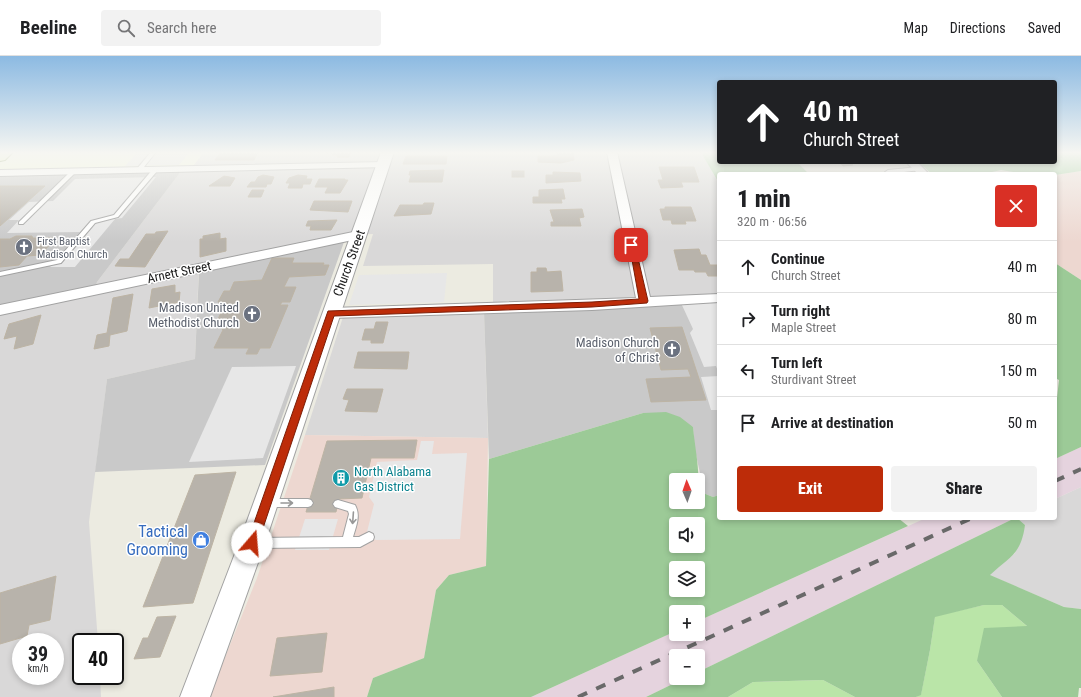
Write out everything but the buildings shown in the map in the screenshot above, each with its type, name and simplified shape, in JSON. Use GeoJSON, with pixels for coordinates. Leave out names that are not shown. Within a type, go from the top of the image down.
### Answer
{"type":"FeatureCollection","features":[{"type":"Feature","properties":{"kind":"street","name":"Church Street"},"geometry":{"type":"LineString","coordinates":[[195,697],[252,543],[378,182]]}},
{"type":"Feature","properties":{"kind":"street"},"geometry":{"type":"LineString","coordinates":[[618,182],[644,301]]}},
{"type":"Feature","properties":{"kind":"street","name":"Arnett Street"},"geometry":{"type":"LineString","coordinates":[[0,310],[358,235]]}},
{"type":"Feature","properties":{"kind":"street"},"geometry":{"type":"LineString","coordinates":[[331,313],[371,308],[592,305],[717,298]]}},
{"type":"Feature","properties":{"kind":"lane"},"geometry":{"type":"LineString","coordinates":[[21,223],[63,182]]}},
{"type":"Feature","properties":{"kind":"lane"},"geometry":{"type":"LineString","coordinates":[[0,274],[59,262],[93,222],[116,216],[145,182]]}},
{"type":"Feature","properties":{"kind":"lane"},"geometry":{"type":"LineString","coordinates":[[266,503],[308,503]]}},
{"type":"Feature","properties":{"kind":"lane"},"geometry":{"type":"LineString","coordinates":[[338,504],[352,508],[354,514],[347,542]]}},
{"type":"Feature","properties":{"kind":"lane"},"geometry":{"type":"LineString","coordinates":[[252,543],[360,542],[369,537]]}},
{"type":"Feature","properties":{"kind":"shaded area"},"geometry":{"type":"Polygon","coordinates":[[[0,182],[173,182],[97,282],[94,293],[0,313],[0,182]]]}},
{"type":"Feature","properties":{"kind":"shaded area"},"geometry":{"type":"Polygon","coordinates":[[[72,182],[152,182],[122,218],[115,219],[75,267],[50,267],[80,232],[7,233],[19,220],[9,220],[29,202],[53,201],[72,182]]]}},
{"type":"Feature","properties":{"kind":"shaded area"},"geometry":{"type":"Polygon","coordinates":[[[173,182],[717,182],[717,295],[493,302],[493,264],[363,266],[373,234],[347,235],[199,264],[195,359],[107,379],[89,522],[97,633],[72,633],[72,685],[100,685],[101,697],[0,697],[0,313],[94,293],[97,282],[173,182]]]}},
{"type":"Feature","properties":{"kind":"shaded area"},"geometry":{"type":"Polygon","coordinates":[[[1057,182],[1081,182],[1081,280],[1057,264],[1057,182]]]}},
{"type":"Feature","properties":{"kind":"shaded area"},"geometry":{"type":"Polygon","coordinates":[[[344,242],[265,465],[95,472],[107,379],[195,359],[199,271],[344,242]]]}},
{"type":"Feature","properties":{"kind":"shaded area"},"geometry":{"type":"Polygon","coordinates":[[[447,273],[444,302],[349,305],[359,275],[447,273]]]}},
{"type":"Feature","properties":{"kind":"shaded area"},"geometry":{"type":"Polygon","coordinates":[[[717,301],[717,496],[713,497],[705,494],[705,473],[700,473],[694,446],[693,427],[643,413],[489,459],[484,312],[717,301]]]}},
{"type":"Feature","properties":{"kind":"shaded area"},"geometry":{"type":"Polygon","coordinates":[[[717,301],[717,369],[716,366],[704,367],[690,333],[693,329],[681,303],[717,301]]]}},
{"type":"Feature","properties":{"kind":"shaded area"},"geometry":{"type":"Polygon","coordinates":[[[484,312],[488,438],[305,435],[343,317],[484,312]]]}},
{"type":"Feature","properties":{"kind":"shaded area"},"geometry":{"type":"Polygon","coordinates":[[[296,366],[263,458],[189,462],[232,367],[296,366]]]}},
{"type":"Feature","properties":{"kind":"shaded area"},"geometry":{"type":"Polygon","coordinates":[[[717,376],[717,410],[711,410],[701,377],[717,376]]]}},
{"type":"Feature","properties":{"kind":"shaded area"},"geometry":{"type":"Polygon","coordinates":[[[305,435],[488,438],[486,566],[449,575],[436,590],[424,658],[373,678],[367,697],[209,697],[257,578],[305,435]]]}},
{"type":"Feature","properties":{"kind":"shaded area"},"geometry":{"type":"Polygon","coordinates":[[[421,441],[434,441],[432,454],[467,453],[460,539],[376,540],[366,536],[374,504],[369,497],[377,462],[417,460],[421,441]]]}},
{"type":"Feature","properties":{"kind":"shaded area"},"geometry":{"type":"Polygon","coordinates":[[[1081,447],[1081,487],[1057,498],[1057,458],[1081,447]]]}},
{"type":"Feature","properties":{"kind":"shaded area"},"geometry":{"type":"Polygon","coordinates":[[[1081,487],[1081,609],[1064,607],[989,575],[1015,553],[1025,525],[1019,520],[1057,520],[1057,498],[1081,487]]]}},
{"type":"Feature","properties":{"kind":"shaded area"},"geometry":{"type":"Polygon","coordinates":[[[305,519],[338,519],[329,550],[295,550],[305,519]]]}},
{"type":"Feature","properties":{"kind":"shaded area"},"geometry":{"type":"Polygon","coordinates":[[[922,520],[1011,520],[705,669],[705,649],[669,649],[669,685],[671,685],[646,697],[531,697],[669,634],[669,641],[705,641],[705,618],[922,520]]]}},
{"type":"Feature","properties":{"kind":"green space"},"geometry":{"type":"Polygon","coordinates":[[[1057,264],[1081,280],[1081,447],[1057,458],[1057,398],[1059,380],[1057,379],[1057,264]]]}},
{"type":"Feature","properties":{"kind":"green space"},"geometry":{"type":"Polygon","coordinates":[[[666,412],[680,417],[693,427],[698,473],[669,473],[669,509],[705,509],[705,494],[713,497],[717,496],[717,520],[900,520],[908,526],[705,618],[705,605],[669,605],[669,634],[531,697],[367,697],[373,678],[424,658],[436,590],[449,575],[486,566],[489,459],[643,413],[666,412]]]}},
{"type":"Feature","properties":{"kind":"green space"},"geometry":{"type":"Polygon","coordinates":[[[1011,520],[1019,520],[1025,525],[1021,543],[1013,554],[990,575],[1064,607],[1081,609],[1081,688],[1079,688],[1078,697],[1002,697],[977,661],[984,628],[1027,626],[1002,605],[984,605],[935,617],[921,695],[916,697],[855,697],[823,680],[753,682],[728,697],[646,697],[671,685],[705,685],[705,669],[1011,520]]]}},
{"type":"Feature","properties":{"kind":"green space"},"geometry":{"type":"Polygon","coordinates":[[[984,605],[1002,605],[1028,627],[977,661],[1002,697],[916,697],[921,694],[935,616],[984,605]]]}},
{"type":"Feature","properties":{"kind":"green space"},"geometry":{"type":"Polygon","coordinates":[[[823,680],[855,697],[728,697],[753,682],[823,680]]]}},
{"type":"Feature","properties":{"kind":"railway"},"geometry":{"type":"LineString","coordinates":[[1057,480],[1081,469]]}},
{"type":"Feature","properties":{"kind":"railway"},"geometry":{"type":"LineString","coordinates":[[578,697],[968,520]]}},
{"type":"Feature","properties":{"kind":"place","name":"First Baptist Madison Church"},"geometry":{"type":"Point","coordinates":[24,247]}},
{"type":"Feature","properties":{"kind":"place","name":"Madison United Methodist Church"},"geometry":{"type":"Point","coordinates":[252,314]}},
{"type":"Feature","properties":{"kind":"place","name":"Madison Church of Christ"},"geometry":{"type":"Point","coordinates":[672,349]}},
{"type":"Feature","properties":{"kind":"place","name":"North Alabama Gas District"},"geometry":{"type":"Point","coordinates":[341,478]}},
{"type":"Feature","properties":{"kind":"place","name":"Tactical Grooming"},"geometry":{"type":"Point","coordinates":[201,540]}},
{"type":"Feature","properties":{"kind":"route"},"geometry":{"type":"LineString","coordinates":[[252,543],[331,313],[592,305],[644,301],[631,245]]}}]}
